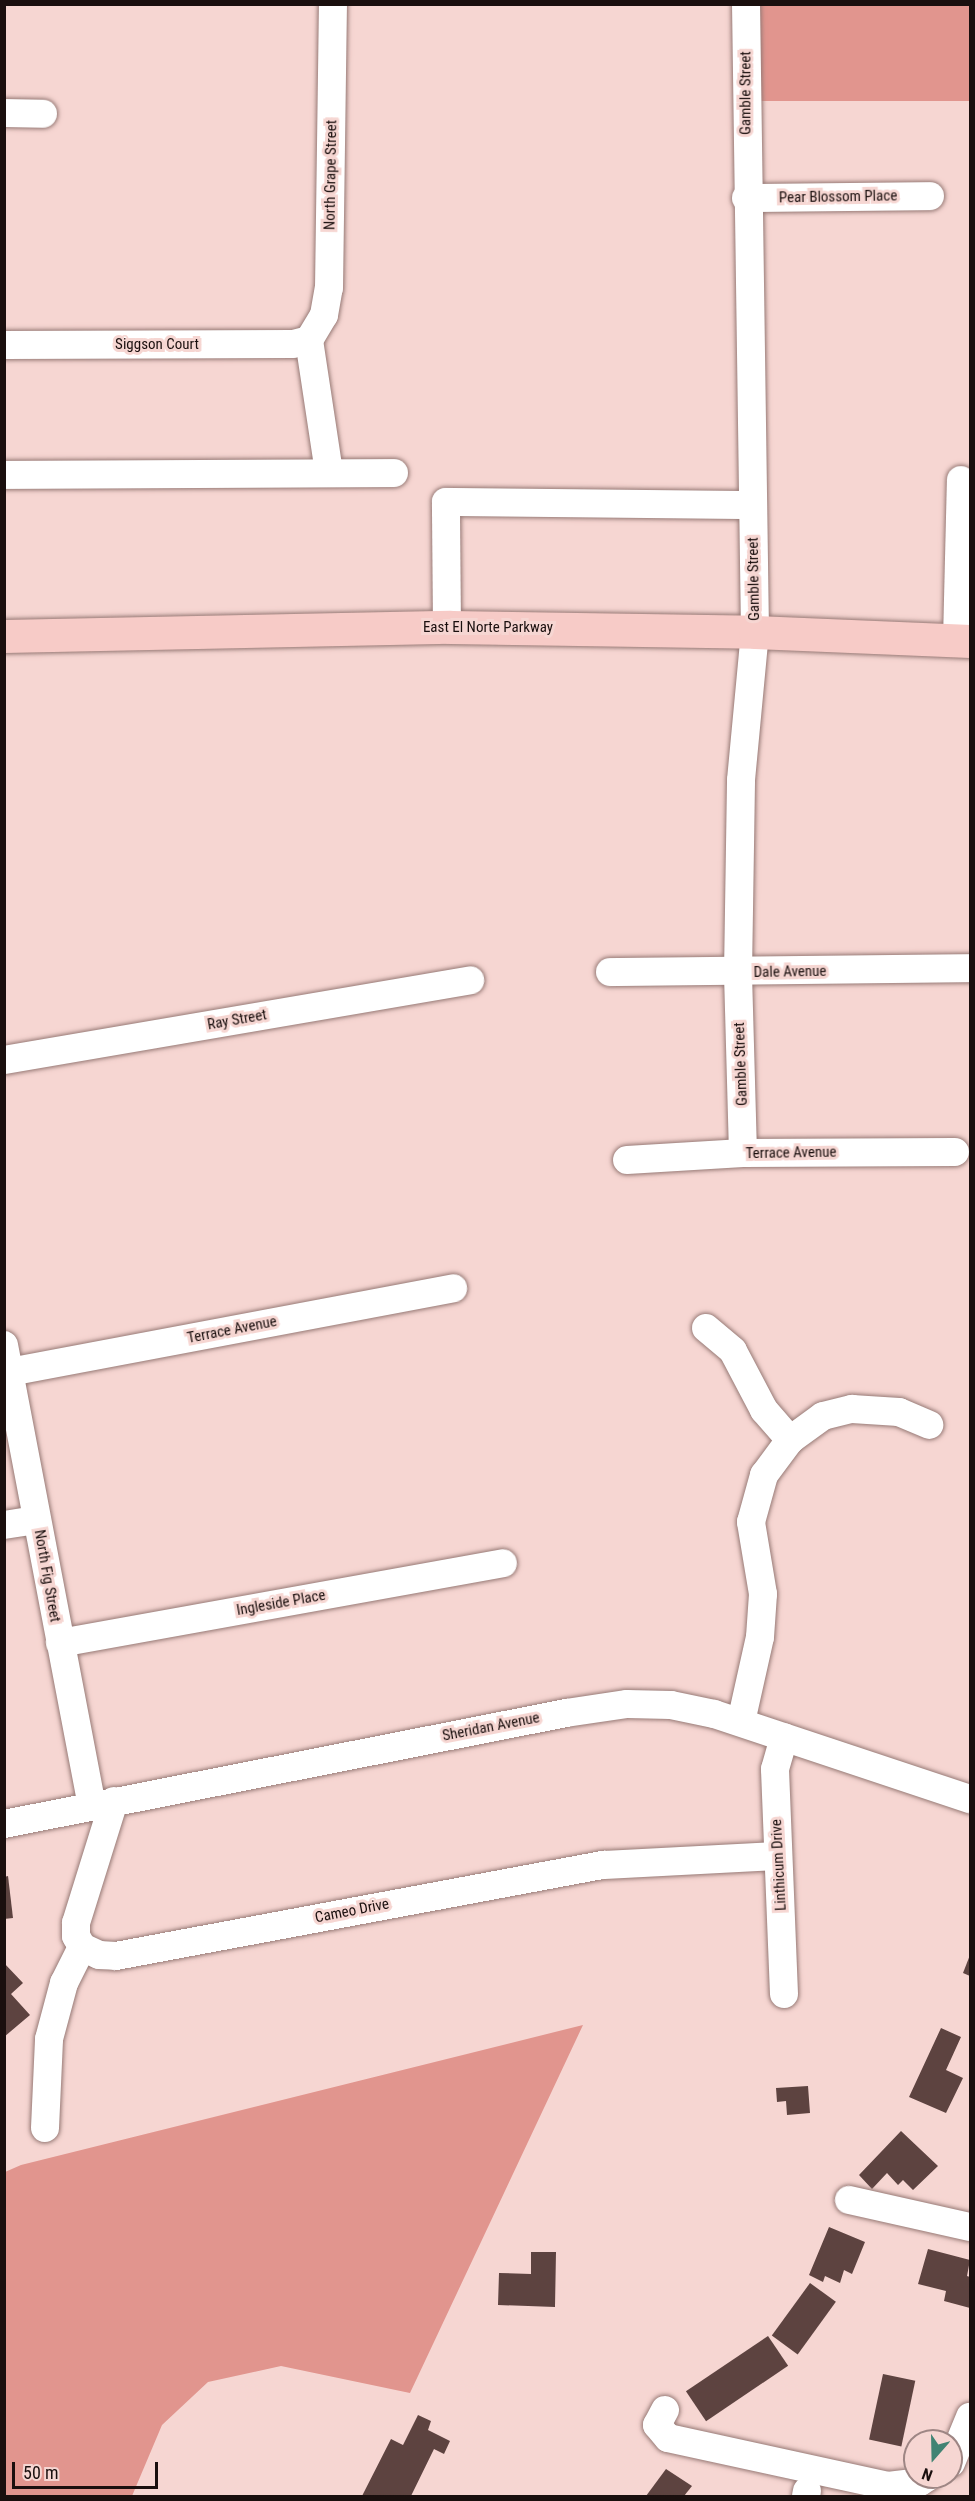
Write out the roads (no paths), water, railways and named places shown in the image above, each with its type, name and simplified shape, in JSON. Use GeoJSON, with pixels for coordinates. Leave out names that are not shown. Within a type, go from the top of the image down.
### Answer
{"type":"FeatureCollection","features":[{"type":"Feature","properties":{"kind":"main road","name":"East El Norte Parkway"},"geometry":{"type":"LineString","coordinates":[[4,636],[447,627],[755,632],[964,640]]}},
{"type":"Feature","properties":{"kind":"street","name":"North Grape Street"},"geometry":{"type":"LineString","coordinates":[[309,340],[324,315],[329,288],[333,4]]}},
{"type":"Feature","properties":{"kind":"street","name":"Gamble Street"},"geometry":{"type":"LineString","coordinates":[[743,1153],[738,973],[741,780],[755,632],[746,198],[746,4]]}},
{"type":"Feature","properties":{"kind":"street"},"geometry":{"type":"LineString","coordinates":[[4,113],[43,114]]}},
{"type":"Feature","properties":{"kind":"street","name":"Pear Blossom Place"},"geometry":{"type":"LineString","coordinates":[[746,198],[930,196]]}},
{"type":"Feature","properties":{"kind":"street","name":"Siggson Court"},"geometry":{"type":"LineString","coordinates":[[4,345],[293,344],[309,340]]}},
{"type":"Feature","properties":{"kind":"street"},"geometry":{"type":"LineString","coordinates":[[309,340],[329,473]]}},
{"type":"Feature","properties":{"kind":"street"},"geometry":{"type":"LineString","coordinates":[[4,475],[394,473]]}},
{"type":"Feature","properties":{"kind":"street"},"geometry":{"type":"LineString","coordinates":[[961,480],[964,640]]}},
{"type":"Feature","properties":{"kind":"street"},"geometry":{"type":"LineString","coordinates":[[447,627],[446,502],[752,506]]}},
{"type":"Feature","properties":{"kind":"street","name":"Dale Avenue"},"geometry":{"type":"LineString","coordinates":[[610,972],[738,973],[970,968]]}},
{"type":"Feature","properties":{"kind":"street","name":"Ray Street"},"geometry":{"type":"LineString","coordinates":[[4,1060],[470,980]]}},
{"type":"Feature","properties":{"kind":"street","name":"Terrace Avenue"},"geometry":{"type":"LineString","coordinates":[[627,1160],[743,1153],[955,1152]]}},
{"type":"Feature","properties":{"kind":"street","name":"Terrace Avenue"},"geometry":{"type":"LineString","coordinates":[[7,1359],[453,1288]]}},
{"type":"Feature","properties":{"kind":"street"},"geometry":{"type":"LineString","coordinates":[[706,1328],[733,1351],[764,1410],[790,1440]]}},
{"type":"Feature","properties":{"kind":"street","name":"North Fig Street"},"geometry":{"type":"LineString","coordinates":[[7,1359],[60,1643],[103,1804]]}},
{"type":"Feature","properties":{"kind":"street"},"geometry":{"type":"LineString","coordinates":[[741,1722],[760,1637],[762,1594],[751,1522],[764,1475],[790,1440],[823,1416],[852,1409],[899,1412],[929,1425]]}},
{"type":"Feature","properties":{"kind":"street"},"geometry":{"type":"LineString","coordinates":[[4,1525],[37,1520]]}},
{"type":"Feature","properties":{"kind":"street","name":"Ingleside Place"},"geometry":{"type":"LineString","coordinates":[[60,1643],[503,1563]]}},
{"type":"Feature","properties":{"kind":"street","name":"Sheridan Avenue"},"geometry":{"type":"LineString","coordinates":[[4,1824],[602,1707],[671,1705],[741,1722],[970,1798]]}},
{"type":"Feature","properties":{"kind":"street","name":"Linthicum Drive"},"geometry":{"type":"LineString","coordinates":[[784,1737],[775,1769],[784,1994]]}},
{"type":"Feature","properties":{"kind":"street"},"geometry":{"type":"LineString","coordinates":[[45,2128],[49,2038],[64,1983],[81,1947],[76,1936],[78,1906],[103,1804]]}},
{"type":"Feature","properties":{"kind":"street","name":"Cameo Drive"},"geometry":{"type":"LineString","coordinates":[[81,1947],[99,1955],[116,1956],[604,1865],[777,1856]]}},
{"type":"Feature","properties":{"kind":"street"},"geometry":{"type":"LineString","coordinates":[[849,2200],[970,2227]]}},
{"type":"Feature","properties":{"kind":"street"},"geometry":{"type":"LineString","coordinates":[[665,2410],[657,2425],[668,2438],[888,2486],[903,2484]]}},
{"type":"Feature","properties":{"kind":"street"},"geometry":{"type":"LineString","coordinates":[[963,2434],[970,2417]]}}]}
